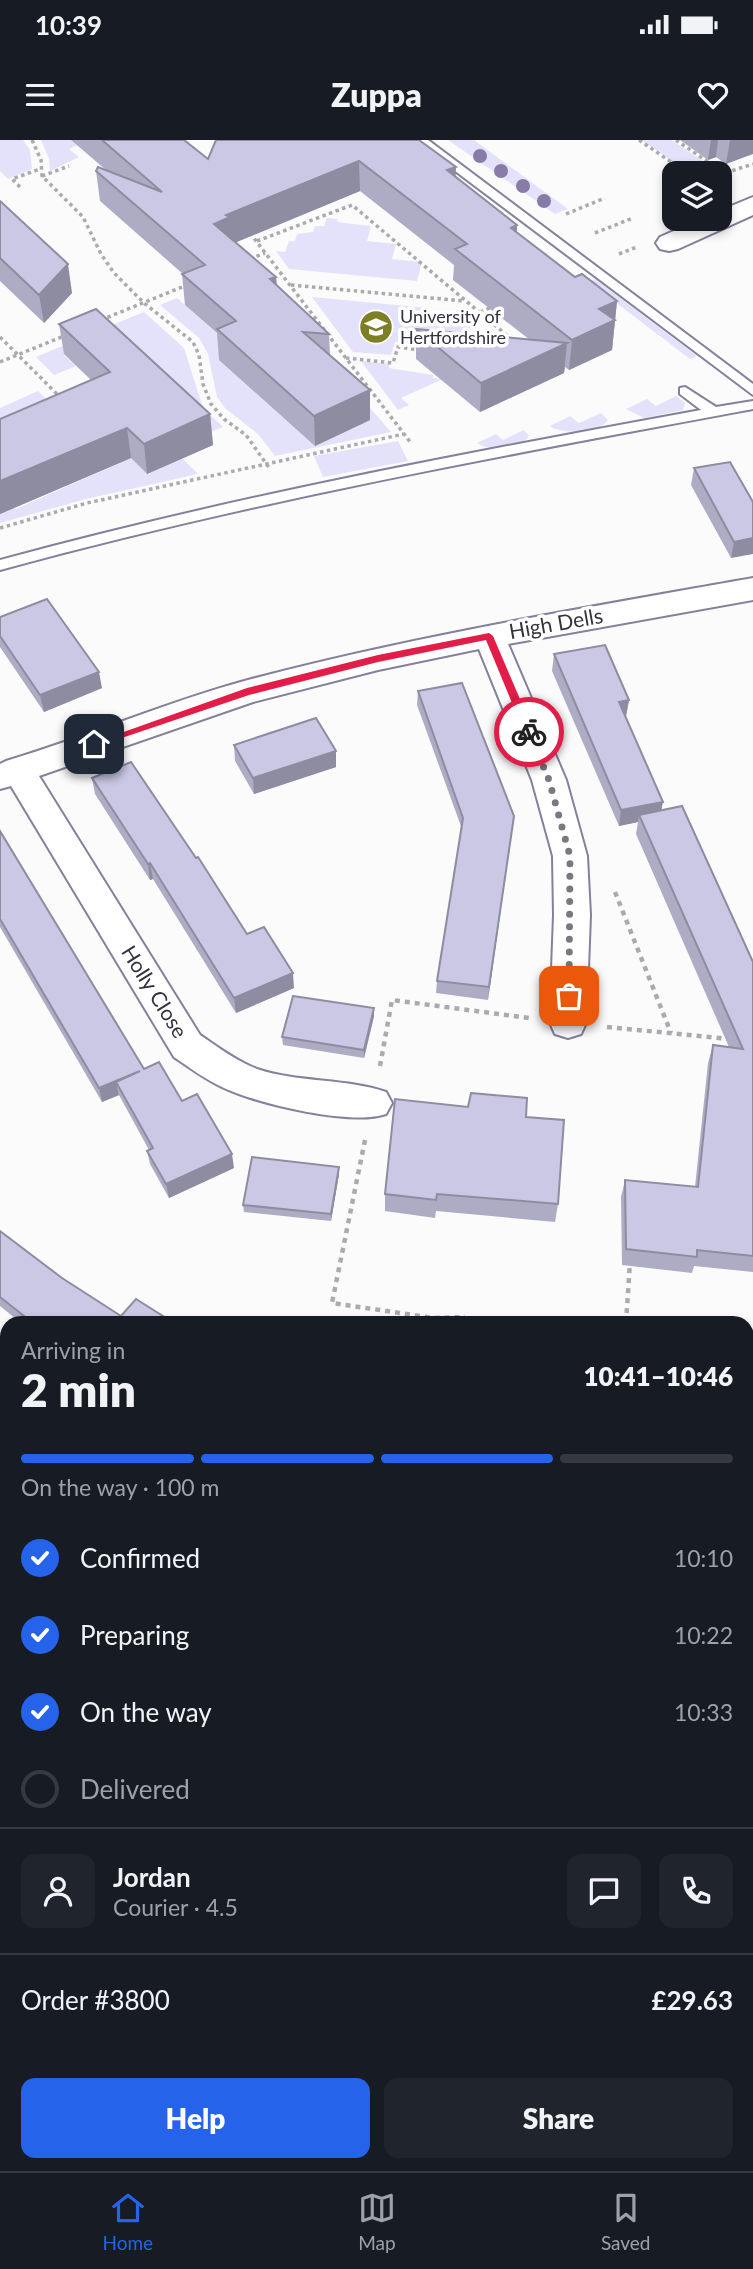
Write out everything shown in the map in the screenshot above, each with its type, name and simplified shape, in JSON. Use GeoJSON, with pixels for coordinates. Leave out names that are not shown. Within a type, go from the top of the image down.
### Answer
{"type":"FeatureCollection","features":[{"type":"Feature","properties":{"kind":"street"},"geometry":{"type":"LineString","coordinates":[[668,243],[753,205]]}},
{"type":"Feature","properties":{"kind":"street","name":"High Dells"},"geometry":{"type":"LineString","coordinates":[[9,774],[247,692],[378,659],[489,636],[753,589]]}},
{"type":"Feature","properties":{"kind":"street"},"geometry":{"type":"LineString","coordinates":[[489,636],[549,780],[570,856],[572,915],[568,1023]]}},
{"type":"Feature","properties":{"kind":"street","name":"Holly Close"},"geometry":{"type":"LineString","coordinates":[[9,774],[187,1046],[220,1069],[263,1085],[314,1096],[373,1103]]}},
{"type":"Feature","properties":{"kind":"lane"},"geometry":{"type":"LineString","coordinates":[[420,140],[753,391]]}},
{"type":"Feature","properties":{"kind":"lane"},"geometry":{"type":"LineString","coordinates":[[685,391],[713,412]]}},
{"type":"Feature","properties":{"kind":"lane"},"geometry":{"type":"LineString","coordinates":[[0,565],[77,543],[283,495],[753,405]]}},
{"type":"Feature","properties":{"kind":"lane"},"geometry":{"type":"LineString","coordinates":[[617,415],[633,428]]}},
{"type":"Feature","properties":{"kind":"lane"},"geometry":{"type":"LineString","coordinates":[[540,432],[553,443]]}},
{"type":"Feature","properties":{"kind":"path"},"geometry":{"type":"LineString","coordinates":[[32,140],[41,160],[42,176],[83,217],[107,264],[144,303],[193,342],[200,355],[203,384],[211,404],[224,419],[246,435],[267,463],[283,495]]}},
{"type":"Feature","properties":{"kind":"path"},"geometry":{"type":"LineString","coordinates":[[639,140],[670,161]]}},
{"type":"Feature","properties":{"kind":"path"},"geometry":{"type":"LineString","coordinates":[[676,140],[704,161]]}},
{"type":"Feature","properties":{"kind":"path"},"geometry":{"type":"LineString","coordinates":[[732,171],[753,164]]}},
{"type":"Feature","properties":{"kind":"path"},"geometry":{"type":"LineString","coordinates":[[42,176],[69,166]]}},
{"type":"Feature","properties":{"kind":"path"},"geometry":{"type":"LineString","coordinates":[[20,187],[12,179],[41,168]]}},
{"type":"Feature","properties":{"kind":"path"},"geometry":{"type":"LineString","coordinates":[[536,227],[605,198]]}},
{"type":"Feature","properties":{"kind":"path"},"geometry":{"type":"LineString","coordinates":[[257,242],[352,205],[510,338],[501,342]]}},
{"type":"Feature","properties":{"kind":"path"},"geometry":{"type":"LineString","coordinates":[[250,232],[429,466]]}},
{"type":"Feature","properties":{"kind":"path"},"geometry":{"type":"LineString","coordinates":[[241,263],[265,253]]}},
{"type":"Feature","properties":{"kind":"path"},"geometry":{"type":"LineString","coordinates":[[93,324],[192,283]]}},
{"type":"Feature","properties":{"kind":"path"},"geometry":{"type":"LineString","coordinates":[[290,285],[466,301]]}},
{"type":"Feature","properties":{"kind":"path"},"geometry":{"type":"LineString","coordinates":[[480,312],[505,301]]}},
{"type":"Feature","properties":{"kind":"path"},"geometry":{"type":"LineString","coordinates":[[0,362],[68,334]]}},
{"type":"Feature","properties":{"kind":"path"},"geometry":{"type":"LineString","coordinates":[[0,337],[66,402]]}},
{"type":"Feature","properties":{"kind":"path"},"geometry":{"type":"LineString","coordinates":[[346,358],[393,363],[398,347],[422,350]]}},
{"type":"Feature","properties":{"kind":"path"},"geometry":{"type":"LineString","coordinates":[[0,527],[88,503],[404,434]]}},
{"type":"Feature","properties":{"kind":"path"},"geometry":{"type":"LineString","coordinates":[[570,856],[609,877],[671,1033]]}},
{"type":"Feature","properties":{"kind":"path"},"geometry":{"type":"LineString","coordinates":[[420,1316],[332,1303],[392,1000],[568,1023],[739,1040]]}},
{"type":"Feature","properties":{"kind":"path"},"geometry":{"type":"LineString","coordinates":[[627,1316],[631,1258]]}},
{"type":"Feature","properties":{"kind":"shaded area"},"geometry":{"type":"Polygon","coordinates":[[[0,140],[23,140],[30,150],[32,169],[8,179],[0,171],[0,140]]]}},
{"type":"Feature","properties":{"kind":"shaded area"},"geometry":{"type":"Polygon","coordinates":[[[41,140],[72,140],[77,145],[69,149],[79,157],[50,171],[49,159],[41,140]]]}},
{"type":"Feature","properties":{"kind":"shaded area"},"geometry":{"type":"Polygon","coordinates":[[[448,140],[474,140],[568,209],[555,214],[448,140]]]}},
{"type":"Feature","properties":{"kind":"shaded area"},"geometry":{"type":"Polygon","coordinates":[[[641,140],[672,140],[703,161],[672,161],[641,140]]]}},
{"type":"Feature","properties":{"kind":"shaded area"},"geometry":{"type":"Polygon","coordinates":[[[327,218],[338,219],[337,222],[371,226],[367,241],[396,244],[392,259],[422,262],[417,281],[289,269],[276,251],[285,252],[289,241],[295,241],[297,234],[313,232],[315,226],[324,226],[327,218]]]}},
{"type":"Feature","properties":{"kind":"shaded area"},"geometry":{"type":"Polygon","coordinates":[[[595,279],[697,356],[690,359],[589,282],[595,279]]]}},
{"type":"Feature","properties":{"kind":"shaded area"},"geometry":{"type":"Polygon","coordinates":[[[312,297],[428,308],[427,312],[460,315],[458,324],[472,325],[466,350],[395,342],[391,355],[353,352],[312,297]]]}},
{"type":"Feature","properties":{"kind":"shaded area"},"geometry":{"type":"Polygon","coordinates":[[[177,298],[238,352],[341,374],[391,432],[275,456],[258,434],[225,408],[217,397],[208,354],[199,338],[160,305],[177,298]]]}},
{"type":"Feature","properties":{"kind":"shaded area"},"geometry":{"type":"Polygon","coordinates":[[[144,312],[184,348],[203,408],[223,427],[203,435],[112,325],[144,312]]]}},
{"type":"Feature","properties":{"kind":"shaded area"},"geometry":{"type":"Polygon","coordinates":[[[105,328],[64,355],[76,366],[54,375],[36,357],[105,328]]]}},
{"type":"Feature","properties":{"kind":"shaded area"},"geometry":{"type":"Polygon","coordinates":[[[361,361],[389,364],[389,368],[443,379],[401,398],[409,405],[398,410],[361,361]]]}},
{"type":"Feature","properties":{"kind":"shaded area"},"geometry":{"type":"Polygon","coordinates":[[[38,391],[58,411],[0,426],[0,408],[38,391]]]}},
{"type":"Feature","properties":{"kind":"shaded area"},"geometry":{"type":"Polygon","coordinates":[[[676,396],[685,403],[683,410],[644,418],[626,409],[647,399],[656,406],[676,396]]]}},
{"type":"Feature","properties":{"kind":"shaded area"},"geometry":{"type":"Polygon","coordinates":[[[601,413],[608,420],[597,428],[563,431],[550,426],[570,416],[579,423],[601,413]]]}},
{"type":"Feature","properties":{"kind":"shaded area"},"geometry":{"type":"Polygon","coordinates":[[[524,430],[529,436],[512,446],[496,448],[477,443],[496,434],[503,440],[524,430]]]}},
{"type":"Feature","properties":{"kind":"shaded area"},"geometry":{"type":"Polygon","coordinates":[[[398,441],[408,461],[323,477],[314,456],[398,441]]]}},
{"type":"Feature","properties":{"kind":"shaded area"},"geometry":{"type":"Polygon","coordinates":[[[131,458],[147,474],[182,458],[198,474],[86,499],[0,523],[0,513],[13,507],[16,509],[131,458]]]}},
{"type":"Feature","properties":{"kind":"building"},"geometry":{"type":"Polygon","coordinates":[[[102,140],[184,140],[208,159],[216,140],[419,140],[456,167],[447,170],[517,225],[511,228],[575,277],[582,274],[617,301],[599,309],[615,320],[572,340],[455,249],[467,244],[359,161],[226,215],[230,217],[214,224],[276,277],[270,279],[329,334],[303,332],[370,390],[314,416],[217,329],[236,321],[182,274],[205,265],[96,171],[98,167],[162,192],[102,140]]]}},
{"type":"Feature","properties":{"kind":"building"},"geometry":{"type":"Polygon","coordinates":[[[0,201],[68,264],[39,295],[0,258],[0,201]]]}},
{"type":"Feature","properties":{"kind":"building"},"geometry":{"type":"Polygon","coordinates":[[[96,309],[210,414],[144,444],[127,428],[0,481],[0,419],[110,372],[59,324],[96,309]]]}},
{"type":"Feature","properties":{"kind":"building"},"geometry":{"type":"Polygon","coordinates":[[[416,329],[567,343],[481,383],[416,329]]]}},
{"type":"Feature","properties":{"kind":"building"},"geometry":{"type":"Polygon","coordinates":[[[730,462],[753,502],[753,538],[734,542],[694,468],[730,462]]]}},
{"type":"Feature","properties":{"kind":"building"},"geometry":{"type":"Polygon","coordinates":[[[47,599],[99,672],[40,695],[0,636],[0,617],[47,599]]]}},
{"type":"Feature","properties":{"kind":"building"},"geometry":{"type":"Polygon","coordinates":[[[605,645],[629,700],[619,702],[663,802],[621,810],[554,654],[605,645]]]}},
{"type":"Feature","properties":{"kind":"building"},"geometry":{"type":"Polygon","coordinates":[[[462,683],[514,816],[489,987],[437,981],[463,818],[418,691],[462,683]]]}},
{"type":"Feature","properties":{"kind":"building"},"geometry":{"type":"Polygon","coordinates":[[[316,718],[336,751],[253,778],[234,745],[316,718]]]}},
{"type":"Feature","properties":{"kind":"building"},"geometry":{"type":"Polygon","coordinates":[[[131,762],[196,858],[198,857],[247,934],[264,927],[293,973],[234,998],[150,863],[148,864],[92,778],[131,762]]]}},
{"type":"Feature","properties":{"kind":"building"},"geometry":{"type":"Polygon","coordinates":[[[682,806],[753,962],[753,1256],[697,1250],[697,1257],[626,1249],[625,1180],[698,1187],[713,1045],[743,1049],[639,815],[682,806]]]}},
{"type":"Feature","properties":{"kind":"building"},"geometry":{"type":"Polygon","coordinates":[[[0,831],[144,1069],[159,1062],[182,1101],[197,1094],[232,1154],[166,1184],[147,1151],[153,1148],[116,1082],[140,1071],[99,1088],[0,919],[0,831]]]}},
{"type":"Feature","properties":{"kind":"building"},"geometry":{"type":"Polygon","coordinates":[[[293,996],[374,1008],[364,1050],[282,1037],[293,996]]]}},
{"type":"Feature","properties":{"kind":"building"},"geometry":{"type":"Polygon","coordinates":[[[471,1093],[527,1098],[526,1117],[564,1120],[558,1204],[437,1194],[436,1200],[385,1194],[395,1099],[468,1107],[471,1093]]]}},
{"type":"Feature","properties":{"kind":"building"},"geometry":{"type":"Polygon","coordinates":[[[252,1157],[339,1167],[331,1214],[243,1205],[252,1157]]]}},
{"type":"Feature","properties":{"kind":"building"},"geometry":{"type":"Polygon","coordinates":[[[0,1231],[62,1278],[121,1316],[24,1316],[0,1297],[0,1231]]]}},
{"type":"Feature","properties":{"kind":"building"},"geometry":{"type":"Polygon","coordinates":[[[136,1299],[163,1316],[121,1316],[136,1299]]]}},
{"type":"Feature","properties":{"kind":"way so far"},"geometry":{"type":"LineString","coordinates":[[529,732],[549,780],[570,856],[572,915],[569,996]]}},
{"type":"Feature","properties":{"kind":"place","name":"University of Hertfordshire"},"geometry":{"type":"Point","coordinates":[376,327]}},
{"type":"Feature","properties":{"kind":"route"},"geometry":{"type":"LineString","coordinates":[[94,744],[247,692],[378,659],[489,636],[529,732]]}}]}
